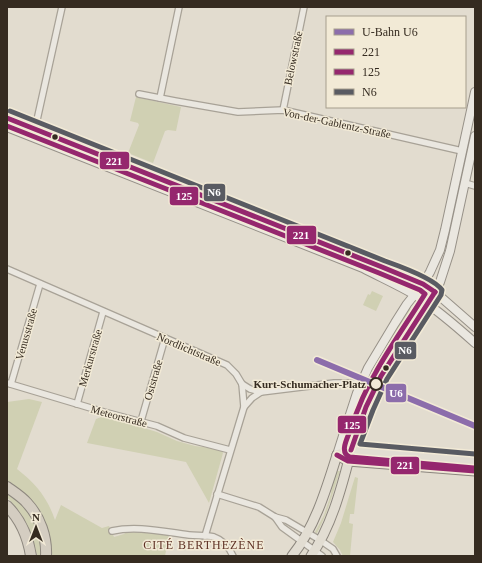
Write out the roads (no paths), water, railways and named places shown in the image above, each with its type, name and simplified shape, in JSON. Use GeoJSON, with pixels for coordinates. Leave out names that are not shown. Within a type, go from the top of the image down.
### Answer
{"type":"FeatureCollection","features":[{"type":"Feature","properties":{"kind":"highway"},"geometry":{"type":"LineString","coordinates":[[7,487],[27,503],[38,518],[45,539],[46,556]]}},
{"type":"Feature","properties":{"kind":"highway"},"geometry":{"type":"LineString","coordinates":[[7,506],[21,524],[29,545],[31,556]]}},
{"type":"Feature","properties":{"kind":"main road"},"geometry":{"type":"LineString","coordinates":[[292,556],[302,542],[317,513],[337,456],[348,418],[368,368],[395,323],[423,284],[437,256],[445,230],[475,92]]}},
{"type":"Feature","properties":{"kind":"main road"},"geometry":{"type":"LineString","coordinates":[[7,118],[34,133],[363,268],[399,286],[428,304],[475,343]]}},
{"type":"Feature","properties":{"kind":"main road"},"geometry":{"type":"LineString","coordinates":[[7,127],[34,133]]}},
{"type":"Feature","properties":{"kind":"main road"},"geometry":{"type":"LineString","coordinates":[[316,554],[320,540],[331,517],[359,424],[370,399],[386,368],[435,292],[445,269],[475,136]]}},
{"type":"Feature","properties":{"kind":"main road"},"geometry":{"type":"LineString","coordinates":[[86,154],[423,284],[435,292],[475,327],[466,335]]}},
{"type":"Feature","properties":{"kind":"main road"},"geometry":{"type":"LineString","coordinates":[[433,264],[445,269]]}},
{"type":"Feature","properties":{"kind":"main road"},"geometry":{"type":"LineString","coordinates":[[351,450],[473,461],[472,471],[348,461],[337,456],[351,450]]}},
{"type":"Feature","properties":{"kind":"street"},"geometry":{"type":"LineString","coordinates":[[34,133],[62,7]]}},
{"type":"Feature","properties":{"kind":"street"},"geometry":{"type":"LineString","coordinates":[[158,98],[180,7]]}},
{"type":"Feature","properties":{"kind":"street","name":"Belowstraße"},"geometry":{"type":"LineString","coordinates":[[283,110],[304,7]]}},
{"type":"Feature","properties":{"kind":"street","name":"Von-der-Gablentz-Straße"},"geometry":{"type":"LineString","coordinates":[[139,94],[175,102],[238,112],[283,110],[462,150]]}},
{"type":"Feature","properties":{"kind":"street"},"geometry":{"type":"LineString","coordinates":[[465,183],[475,186]]}},
{"type":"Feature","properties":{"kind":"street","name":"Nordlichtstraße"},"geometry":{"type":"LineString","coordinates":[[7,269],[227,365],[236,374],[242,384]]}},
{"type":"Feature","properties":{"kind":"street","name":"Venusstraße"},"geometry":{"type":"LineString","coordinates":[[9,384],[40,284]]}},
{"type":"Feature","properties":{"kind":"street","name":"Merkurstraße"},"geometry":{"type":"LineString","coordinates":[[77,404],[103,312]]}},
{"type":"Feature","properties":{"kind":"street","name":"Oststraße"},"geometry":{"type":"LineString","coordinates":[[141,422],[165,338]]}},
{"type":"Feature","properties":{"kind":"street"},"geometry":{"type":"LineString","coordinates":[[242,384],[248,388],[261,392],[334,383],[361,383]]}},
{"type":"Feature","properties":{"kind":"street","name":"Meteorstraße"},"geometry":{"type":"LineString","coordinates":[[9,384],[158,426],[184,438],[230,450]]}},
{"type":"Feature","properties":{"kind":"street"},"geometry":{"type":"LineString","coordinates":[[205,536],[244,407],[242,384]]}},
{"type":"Feature","properties":{"kind":"street"},"geometry":{"type":"LineString","coordinates":[[244,407],[252,398],[261,392]]}},
{"type":"Feature","properties":{"kind":"street"},"geometry":{"type":"LineString","coordinates":[[217,494],[259,507],[275,517],[286,520],[333,549],[337,556]]}},
{"type":"Feature","properties":{"kind":"street"},"geometry":{"type":"LineString","coordinates":[[275,517],[282,528],[316,554]]}},
{"type":"Feature","properties":{"kind":"street"},"geometry":{"type":"LineString","coordinates":[[112,531],[135,528],[214,537],[226,545],[233,556]]}},
{"type":"Feature","properties":{"kind":"metro line","name":"U6"},"geometry":{"type":"LineString","coordinates":[[317,360],[475,426]]}},
{"type":"Feature","properties":{"kind":"place","name":"Kurt-Schumacher-Platz"},"geometry":{"type":"Point","coordinates":[376,384]}},
{"type":"Feature","properties":{"kind":"district","name":"CITÉ BERTHEZÈNE"},"geometry":{"type":"Point","coordinates":[204,545]}}]}
